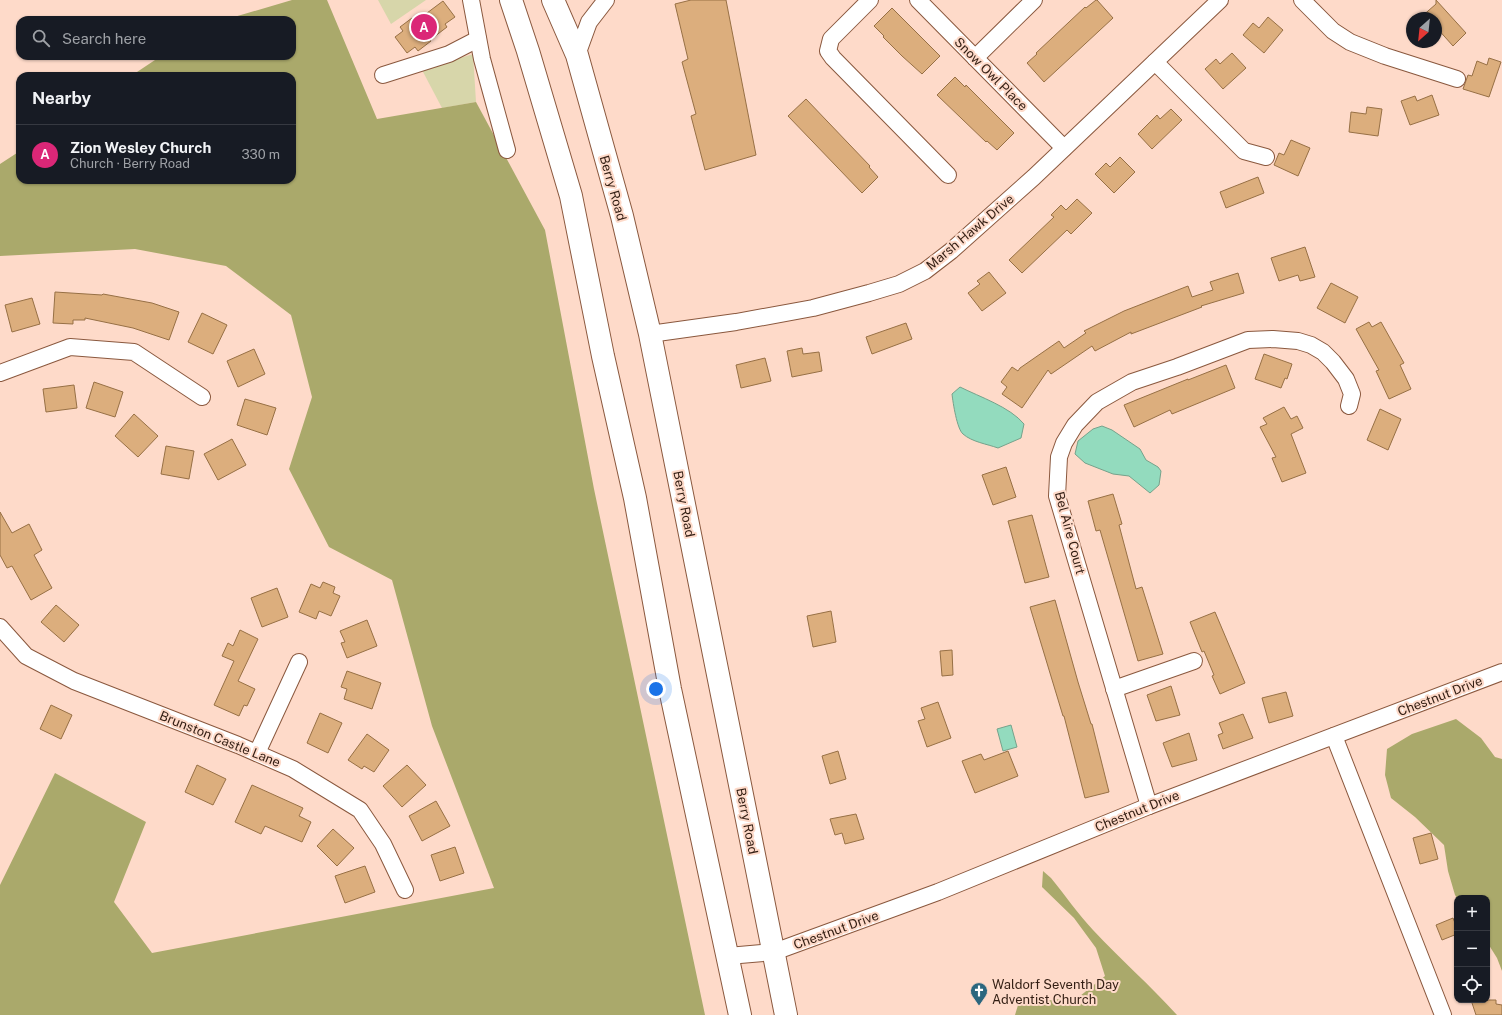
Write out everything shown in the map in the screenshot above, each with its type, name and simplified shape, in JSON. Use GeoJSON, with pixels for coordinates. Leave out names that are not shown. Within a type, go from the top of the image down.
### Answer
{"type":"FeatureCollection","features":[{"type":"Feature","properties":{"kind":"highway"},"geometry":{"type":"LineString","coordinates":[[511,0],[528,51],[571,196],[603,356],[635,498],[670,689],[740,1015]]}},
{"type":"Feature","properties":{"kind":"highway","name":"Berry Road"},"geometry":{"type":"LineString","coordinates":[[553,0],[577,55],[622,216],[650,334],[786,1015]]}},
{"type":"Feature","properties":{"kind":"street"},"geometry":{"type":"LineString","coordinates":[[471,0],[482,59],[507,150]]}},
{"type":"Feature","properties":{"kind":"street"},"geometry":{"type":"LineString","coordinates":[[577,55],[589,22],[606,0]]}},
{"type":"Feature","properties":{"kind":"street"},"geometry":{"type":"LineString","coordinates":[[870,0],[831,39],[828,50],[833,58],[948,175]]}},
{"type":"Feature","properties":{"kind":"street","name":"Snow Owl Place"},"geometry":{"type":"LineString","coordinates":[[918,0],[1064,148]]}},
{"type":"Feature","properties":{"kind":"street"},"geometry":{"type":"LineString","coordinates":[[975,58],[1034,0]]}},
{"type":"Feature","properties":{"kind":"street","name":"Marsh Hawk Drive"},"geometry":{"type":"LineString","coordinates":[[650,334],[736,322],[813,308],[869,294],[899,284],[925,270],[951,251],[1034,177],[1220,0]]}},
{"type":"Feature","properties":{"kind":"street"},"geometry":{"type":"LineString","coordinates":[[1302,0],[1333,31],[1350,42],[1385,56],[1457,79]]}},
{"type":"Feature","properties":{"kind":"street"},"geometry":{"type":"LineString","coordinates":[[383,75],[449,54],[478,39]]}},
{"type":"Feature","properties":{"kind":"street"},"geometry":{"type":"LineString","coordinates":[[1155,62],[1244,151],[1266,157]]}},
{"type":"Feature","properties":{"kind":"street","name":"Bel Aire Court"},"geometry":{"type":"LineString","coordinates":[[1149,806],[1058,496],[1059,457],[1064,443],[1075,425],[1097,402],[1132,382],[1177,367],[1248,340],[1263,339],[1298,341],[1311,345],[1323,352],[1346,379],[1352,394],[1349,406]]}},
{"type":"Feature","properties":{"kind":"street"},"geometry":{"type":"LineString","coordinates":[[0,373],[70,347],[134,352],[202,397]]}},
{"type":"Feature","properties":{"kind":"street","name":"Brunston Castle Lane"},"geometry":{"type":"LineString","coordinates":[[0,627],[26,656],[74,681],[292,768],[360,810],[383,844],[405,890]]}},
{"type":"Feature","properties":{"kind":"street"},"geometry":{"type":"LineString","coordinates":[[1114,689],[1194,661]]}},
{"type":"Feature","properties":{"kind":"street"},"geometry":{"type":"LineString","coordinates":[[257,753],[299,662]]}},
{"type":"Feature","properties":{"kind":"street","name":"Chestnut Drive"},"geometry":{"type":"LineString","coordinates":[[728,956],[774,952],[938,892],[1149,806],[1502,672]]}},
{"type":"Feature","properties":{"kind":"street"},"geometry":{"type":"LineString","coordinates":[[1334,736],[1443,1015]]}},
{"type":"Feature","properties":{"kind":"shaded area"},"geometry":{"type":"Polygon","coordinates":[[[292,0],[327,0],[377,119],[476,102],[545,230],[594,489],[705,1015],[0,1015],[0,885],[55,773],[146,822],[114,902],[152,953],[494,888],[432,726],[392,580],[329,547],[289,469],[312,397],[291,315],[226,266],[135,249],[0,256],[0,164],[16,154],[16,184],[296,184],[296,72],[137,72],[155,60],[296,60],[296,16],[238,16],[292,0]]]}},
{"type":"Feature","properties":{"kind":"shaded area"},"geometry":{"type":"Polygon","coordinates":[[[378,0],[426,0],[391,24],[378,0]]]}},
{"type":"Feature","properties":{"kind":"shaded area"},"geometry":{"type":"Polygon","coordinates":[[[473,54],[476,102],[442,108],[422,70],[473,54]]]}},
{"type":"Feature","properties":{"kind":"shaded area"},"geometry":{"type":"Polygon","coordinates":[[[960,387],[1011,412],[1024,424],[1021,438],[998,448],[975,441],[963,434],[957,422],[952,394],[960,387]]]}},
{"type":"Feature","properties":{"kind":"shaded area"},"geometry":{"type":"Polygon","coordinates":[[[1102,426],[1112,430],[1140,449],[1146,460],[1158,467],[1161,471],[1159,485],[1150,493],[1129,476],[1113,474],[1085,463],[1075,454],[1078,441],[1093,429],[1102,426]]]}},
{"type":"Feature","properties":{"kind":"shaded area"},"geometry":{"type":"Polygon","coordinates":[[[1456,719],[1481,738],[1495,757],[1502,759],[1502,971],[1497,958],[1490,947],[1490,895],[1455,895],[1448,871],[1444,845],[1415,817],[1391,798],[1385,775],[1387,749],[1412,734],[1456,719]]]}},
{"type":"Feature","properties":{"kind":"shaded area"},"geometry":{"type":"Polygon","coordinates":[[[1011,725],[1017,747],[1003,751],[997,729],[1011,725]]]}},
{"type":"Feature","properties":{"kind":"shaded area"},"geometry":{"type":"Polygon","coordinates":[[[1043,871],[1051,878],[1093,930],[1177,1015],[1015,1015],[1018,1005],[1080,996],[1105,976],[1096,948],[1074,918],[1042,887],[1043,871]]]}},
{"type":"Feature","properties":{"kind":"building"},"geometry":{"type":"Polygon","coordinates":[[[691,0],[726,0],[756,155],[705,170],[691,116],[696,114],[682,62],[688,59],[675,4],[691,0]]]}},
{"type":"Feature","properties":{"kind":"building"},"geometry":{"type":"Polygon","coordinates":[[[1096,0],[1113,18],[1044,82],[1027,63],[1085,7],[1086,8],[1096,0]]]}},
{"type":"Feature","properties":{"kind":"building"},"geometry":{"type":"Polygon","coordinates":[[[1436,0],[1466,33],[1453,46],[1442,34],[1442,12],[1427,12],[1436,4],[1436,0]]]}},
{"type":"Feature","properties":{"kind":"building"},"geometry":{"type":"Polygon","coordinates":[[[443,1],[455,17],[445,24],[447,27],[418,51],[415,47],[407,53],[395,37],[403,31],[400,27],[412,18],[415,22],[443,1]]]}},
{"type":"Feature","properties":{"kind":"building"},"geometry":{"type":"Polygon","coordinates":[[[892,8],[940,56],[922,74],[883,37],[884,36],[874,26],[892,8]]]}},
{"type":"Feature","properties":{"kind":"building"},"geometry":{"type":"Polygon","coordinates":[[[1268,17],[1283,30],[1264,53],[1243,35],[1253,23],[1259,28],[1268,17]]]}},
{"type":"Feature","properties":{"kind":"building"},"geometry":{"type":"Polygon","coordinates":[[[1232,53],[1246,68],[1223,89],[1205,69],[1216,59],[1220,64],[1232,53]]]}},
{"type":"Feature","properties":{"kind":"building"},"geometry":{"type":"Polygon","coordinates":[[[1489,58],[1501,62],[1489,97],[1463,89],[1468,75],[1472,76],[1477,61],[1487,65],[1489,58]]]}},
{"type":"Feature","properties":{"kind":"building"},"geometry":{"type":"Polygon","coordinates":[[[955,77],[965,87],[966,85],[1014,133],[997,150],[987,141],[986,142],[937,95],[955,77]]]}},
{"type":"Feature","properties":{"kind":"building"},"geometry":{"type":"Polygon","coordinates":[[[1432,95],[1439,115],[1410,125],[1401,101],[1415,96],[1417,101],[1432,95]]]}},
{"type":"Feature","properties":{"kind":"building"},"geometry":{"type":"Polygon","coordinates":[[[806,99],[870,166],[869,167],[878,177],[862,193],[788,116],[806,99]]]}},
{"type":"Feature","properties":{"kind":"building"},"geometry":{"type":"Polygon","coordinates":[[[1367,107],[1382,109],[1378,136],[1349,132],[1351,112],[1366,114],[1367,107]]]}},
{"type":"Feature","properties":{"kind":"building"},"geometry":{"type":"Polygon","coordinates":[[[1171,109],[1182,120],[1152,149],[1138,134],[1157,115],[1160,119],[1171,109]]]}},
{"type":"Feature","properties":{"kind":"building"},"geometry":{"type":"Polygon","coordinates":[[[1291,140],[1310,148],[1298,176],[1274,165],[1279,153],[1284,155],[1291,140]]]}},
{"type":"Feature","properties":{"kind":"building"},"geometry":{"type":"Polygon","coordinates":[[[1120,157],[1135,172],[1114,193],[1095,174],[1106,163],[1110,167],[1120,157]]]}},
{"type":"Feature","properties":{"kind":"building"},"geometry":{"type":"Polygon","coordinates":[[[1258,177],[1264,193],[1226,208],[1220,192],[1258,177]]]}},
{"type":"Feature","properties":{"kind":"building"},"geometry":{"type":"Polygon","coordinates":[[[1077,199],[1092,213],[1071,234],[1067,230],[1022,273],[1009,260],[1054,217],[1051,215],[1061,205],[1066,210],[1077,199]]]}},
{"type":"Feature","properties":{"kind":"building"},"geometry":{"type":"Polygon","coordinates":[[[1305,247],[1315,277],[1300,281],[1298,275],[1279,281],[1271,258],[1305,247]]]}},
{"type":"Feature","properties":{"kind":"building"},"geometry":{"type":"Polygon","coordinates":[[[989,272],[1006,293],[982,311],[968,293],[980,284],[977,281],[989,272]]]}},
{"type":"Feature","properties":{"kind":"building"},"geometry":{"type":"Polygon","coordinates":[[[1238,273],[1244,293],[1201,306],[1202,307],[1131,334],[1131,332],[1095,351],[1092,346],[1051,374],[1048,370],[1022,408],[1002,394],[1007,387],[1001,382],[1012,367],[1018,371],[1020,368],[1059,341],[1064,348],[1086,333],[1084,331],[1124,311],[1188,286],[1192,297],[1213,290],[1210,282],[1238,273]]]}},
{"type":"Feature","properties":{"kind":"building"},"geometry":{"type":"Polygon","coordinates":[[[1331,283],[1358,297],[1345,323],[1317,308],[1331,283]]]}},
{"type":"Feature","properties":{"kind":"building"},"geometry":{"type":"Polygon","coordinates":[[[55,292],[103,294],[152,303],[179,312],[169,340],[133,328],[85,318],[85,320],[73,320],[73,324],[53,323],[55,292]]]}},
{"type":"Feature","properties":{"kind":"building"},"geometry":{"type":"Polygon","coordinates":[[[32,298],[40,324],[12,332],[5,305],[32,298]]]}},
{"type":"Feature","properties":{"kind":"building"},"geometry":{"type":"Polygon","coordinates":[[[202,313],[227,325],[213,354],[188,342],[202,313]]]}},
{"type":"Feature","properties":{"kind":"building"},"geometry":{"type":"Polygon","coordinates":[[[1369,322],[1372,327],[1381,322],[1404,363],[1400,365],[1411,389],[1389,399],[1376,371],[1379,370],[1356,329],[1369,322]]]}},
{"type":"Feature","properties":{"kind":"building"},"geometry":{"type":"Polygon","coordinates":[[[906,323],[912,339],[872,354],[866,337],[906,323]]]}},
{"type":"Feature","properties":{"kind":"building"},"geometry":{"type":"Polygon","coordinates":[[[802,348],[803,354],[819,352],[822,371],[792,377],[787,351],[802,348]]]}},
{"type":"Feature","properties":{"kind":"building"},"geometry":{"type":"Polygon","coordinates":[[[254,349],[265,374],[238,387],[227,361],[254,349]]]}},
{"type":"Feature","properties":{"kind":"building"},"geometry":{"type":"Polygon","coordinates":[[[1264,354],[1292,364],[1287,379],[1285,378],[1281,388],[1255,379],[1264,354]]]}},
{"type":"Feature","properties":{"kind":"building"},"geometry":{"type":"Polygon","coordinates":[[[765,358],[771,381],[741,388],[736,365],[765,358]]]}},
{"type":"Feature","properties":{"kind":"building"},"geometry":{"type":"Polygon","coordinates":[[[1226,365],[1235,388],[1172,414],[1170,410],[1134,427],[1124,405],[1226,365]]]}},
{"type":"Feature","properties":{"kind":"building"},"geometry":{"type":"Polygon","coordinates":[[[94,382],[123,392],[115,417],[86,408],[94,382]]]}},
{"type":"Feature","properties":{"kind":"building"},"geometry":{"type":"Polygon","coordinates":[[[74,385],[77,408],[46,412],[43,389],[74,385]]]}},
{"type":"Feature","properties":{"kind":"building"},"geometry":{"type":"Polygon","coordinates":[[[245,399],[276,408],[267,435],[237,425],[245,399]]]}},
{"type":"Feature","properties":{"kind":"building"},"geometry":{"type":"Polygon","coordinates":[[[1284,407],[1291,419],[1297,416],[1303,428],[1291,434],[1306,473],[1282,482],[1272,458],[1276,457],[1260,427],[1267,424],[1263,418],[1284,407]]]}},
{"type":"Feature","properties":{"kind":"building"},"geometry":{"type":"Polygon","coordinates":[[[1380,409],[1401,419],[1388,450],[1367,440],[1380,409]]]}},
{"type":"Feature","properties":{"kind":"building"},"geometry":{"type":"Polygon","coordinates":[[[134,414],[158,436],[138,457],[115,436],[134,414]]]}},
{"type":"Feature","properties":{"kind":"building"},"geometry":{"type":"Polygon","coordinates":[[[232,439],[246,465],[218,480],[204,454],[232,439]]]}},
{"type":"Feature","properties":{"kind":"building"},"geometry":{"type":"Polygon","coordinates":[[[166,446],[194,451],[189,479],[161,474],[166,446]]]}},
{"type":"Feature","properties":{"kind":"building"},"geometry":{"type":"Polygon","coordinates":[[[1006,467],[1016,497],[993,505],[982,475],[1006,467]]]}},
{"type":"Feature","properties":{"kind":"building"},"geometry":{"type":"Polygon","coordinates":[[[1113,494],[1122,524],[1119,525],[1136,589],[1142,587],[1163,654],[1138,661],[1100,530],[1096,531],[1088,501],[1113,494]]]}},
{"type":"Feature","properties":{"kind":"building"},"geometry":{"type":"Polygon","coordinates":[[[0,512],[12,533],[29,524],[42,550],[34,555],[52,588],[31,600],[12,566],[7,568],[0,555],[0,512]]]}},
{"type":"Feature","properties":{"kind":"building"},"geometry":{"type":"Polygon","coordinates":[[[1032,515],[1049,577],[1025,583],[1008,521],[1032,515]]]}},
{"type":"Feature","properties":{"kind":"building"},"geometry":{"type":"Polygon","coordinates":[[[323,582],[335,587],[333,593],[340,596],[331,616],[319,611],[316,619],[299,612],[311,584],[320,588],[323,582]]]}},
{"type":"Feature","properties":{"kind":"building"},"geometry":{"type":"Polygon","coordinates":[[[277,588],[288,617],[262,627],[251,598],[277,588]]]}},
{"type":"Feature","properties":{"kind":"building"},"geometry":{"type":"Polygon","coordinates":[[[1055,600],[1078,682],[1092,724],[1109,792],[1085,798],[1064,716],[1030,607],[1055,600]]]}},
{"type":"Feature","properties":{"kind":"building"},"geometry":{"type":"Polygon","coordinates":[[[56,605],[79,625],[64,642],[41,622],[56,605]]]}},
{"type":"Feature","properties":{"kind":"building"},"geometry":{"type":"Polygon","coordinates":[[[831,611],[836,642],[813,647],[807,616],[831,611]]]}},
{"type":"Feature","properties":{"kind":"building"},"geometry":{"type":"Polygon","coordinates":[[[1215,612],[1245,683],[1220,694],[1212,676],[1214,675],[1204,651],[1202,652],[1190,622],[1215,612]]]}},
{"type":"Feature","properties":{"kind":"building"},"geometry":{"type":"Polygon","coordinates":[[[367,620],[377,646],[347,658],[341,643],[345,642],[340,631],[367,620]]]}},
{"type":"Feature","properties":{"kind":"building"},"geometry":{"type":"Polygon","coordinates":[[[240,630],[258,639],[238,681],[255,689],[247,706],[244,705],[239,716],[214,705],[234,661],[222,656],[228,643],[233,646],[240,630]]]}},
{"type":"Feature","properties":{"kind":"building"},"geometry":{"type":"Polygon","coordinates":[[[952,650],[953,675],[942,676],[940,651],[952,650]]]}},
{"type":"Feature","properties":{"kind":"building"},"geometry":{"type":"Polygon","coordinates":[[[347,671],[381,683],[372,709],[344,699],[347,689],[341,687],[347,671]]]}},
{"type":"Feature","properties":{"kind":"building"},"geometry":{"type":"Polygon","coordinates":[[[1171,686],[1180,715],[1156,721],[1147,695],[1171,686]]]}},
{"type":"Feature","properties":{"kind":"building"},"geometry":{"type":"Polygon","coordinates":[[[1286,692],[1293,716],[1269,723],[1262,698],[1286,692]]]}},
{"type":"Feature","properties":{"kind":"building"},"geometry":{"type":"Polygon","coordinates":[[[938,702],[951,738],[927,747],[918,721],[925,719],[921,708],[938,702]]]}},
{"type":"Feature","properties":{"kind":"building"},"geometry":{"type":"Polygon","coordinates":[[[51,705],[72,715],[61,739],[40,729],[51,705]]]}},
{"type":"Feature","properties":{"kind":"building"},"geometry":{"type":"Polygon","coordinates":[[[320,713],[342,723],[328,753],[307,743],[320,713]]]}},
{"type":"Feature","properties":{"kind":"building"},"geometry":{"type":"Polygon","coordinates":[[[1243,714],[1253,738],[1223,749],[1218,735],[1223,733],[1219,723],[1243,714]]]}},
{"type":"Feature","properties":{"kind":"building"},"geometry":{"type":"Polygon","coordinates":[[[1189,733],[1197,760],[1172,767],[1163,743],[1189,733]]]}},
{"type":"Feature","properties":{"kind":"building"},"geometry":{"type":"Polygon","coordinates":[[[367,734],[389,750],[374,772],[364,766],[362,769],[348,760],[367,734]]]}},
{"type":"Feature","properties":{"kind":"building"},"geometry":{"type":"Polygon","coordinates":[[[838,751],[846,779],[830,784],[822,756],[838,751]]]}},
{"type":"Feature","properties":{"kind":"building"},"geometry":{"type":"Polygon","coordinates":[[[1008,751],[1018,776],[975,793],[962,761],[981,754],[984,760],[1008,751]]]}},
{"type":"Feature","properties":{"kind":"building"},"geometry":{"type":"Polygon","coordinates":[[[197,765],[226,779],[213,805],[185,792],[197,765]]]}},
{"type":"Feature","properties":{"kind":"building"},"geometry":{"type":"Polygon","coordinates":[[[407,765],[426,785],[402,807],[383,786],[407,765]]]}},
{"type":"Feature","properties":{"kind":"building"},"geometry":{"type":"Polygon","coordinates":[[[252,785],[303,808],[299,816],[311,822],[302,842],[265,826],[261,834],[235,822],[252,785]]]}},
{"type":"Feature","properties":{"kind":"building"},"geometry":{"type":"Polygon","coordinates":[[[436,801],[450,826],[422,841],[409,816],[436,801]]]}},
{"type":"Feature","properties":{"kind":"building"},"geometry":{"type":"Polygon","coordinates":[[[856,814],[864,839],[845,844],[842,833],[835,835],[830,819],[856,814]]]}},
{"type":"Feature","properties":{"kind":"building"},"geometry":{"type":"Polygon","coordinates":[[[333,829],[354,848],[337,866],[317,846],[333,829]]]}},
{"type":"Feature","properties":{"kind":"building"},"geometry":{"type":"Polygon","coordinates":[[[1431,833],[1438,859],[1420,864],[1413,838],[1431,833]]]}},
{"type":"Feature","properties":{"kind":"building"},"geometry":{"type":"Polygon","coordinates":[[[455,847],[464,873],[440,881],[431,855],[455,847]]]}},
{"type":"Feature","properties":{"kind":"building"},"geometry":{"type":"Polygon","coordinates":[[[365,866],[375,892],[345,903],[335,876],[365,866]]]}},
{"type":"Feature","properties":{"kind":"building"},"geometry":{"type":"Polygon","coordinates":[[[1453,918],[1454,935],[1442,940],[1436,925],[1453,918]]]}},
{"type":"Feature","properties":{"kind":"building"},"geometry":{"type":"Polygon","coordinates":[[[1490,1000],[1496,1000],[1496,1004],[1502,1005],[1502,1015],[1476,1015],[1472,1003],[1490,1003],[1490,1000]]]}},
{"type":"Feature","properties":{"kind":"place","name":"Zion Wesley Church"},"geometry":{"type":"Point","coordinates":[424,27]}},
{"type":"Feature","properties":{"kind":"place","name":"Waldorf Seventh Day Adventist Church"},"geometry":{"type":"Point","coordinates":[979,1006]}}]}
